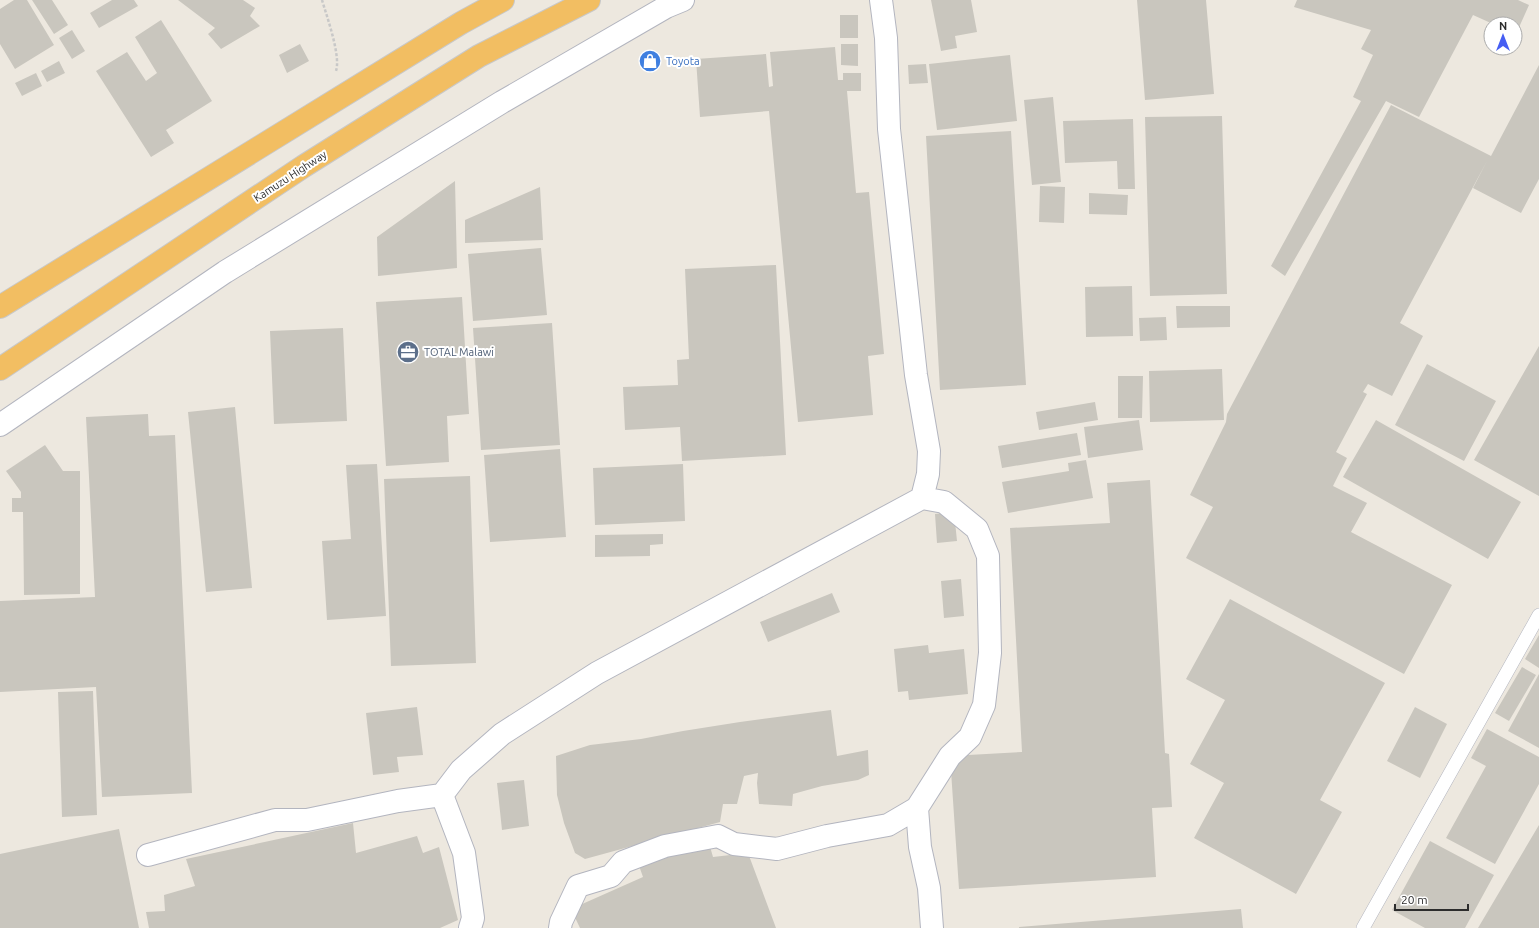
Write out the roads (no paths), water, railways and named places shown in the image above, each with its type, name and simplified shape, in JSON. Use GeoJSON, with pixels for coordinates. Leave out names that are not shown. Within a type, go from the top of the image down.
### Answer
{"type":"FeatureCollection","features":[{"type":"Feature","properties":{"kind":"highway"},"geometry":{"type":"LineString","coordinates":[[0,307],[461,23],[503,0]]}},
{"type":"Feature","properties":{"kind":"highway","name":"Kamuzu Highway"},"geometry":{"type":"LineString","coordinates":[[0,369],[304,166],[479,56],[589,0]]}},
{"type":"Feature","properties":{"kind":"street"},"geometry":{"type":"LineString","coordinates":[[0,425],[225,272],[502,102],[666,7],[683,0]]}},
{"type":"Feature","properties":{"kind":"street"},"geometry":{"type":"LineString","coordinates":[[881,0],[886,38],[890,137],[916,375],[929,451],[928,474],[922,498]]}},
{"type":"Feature","properties":{"kind":"street"},"geometry":{"type":"LineString","coordinates":[[148,855],[275,820],[307,820],[398,801],[442,795],[461,770],[502,734],[597,673],[922,498],[944,502],[977,529],[988,556],[990,653],[984,704],[970,737],[950,756],[917,808],[888,825],[827,836],[777,849],[734,844],[718,836],[665,846],[623,862],[611,876],[578,886],[561,922],[560,928]]}},
{"type":"Feature","properties":{"kind":"street"},"geometry":{"type":"LineString","coordinates":[[442,795],[464,853],[473,918],[470,928]]}},
{"type":"Feature","properties":{"kind":"street"},"geometry":{"type":"LineString","coordinates":[[917,808],[920,847],[930,888],[932,928]]}},
{"type":"Feature","properties":{"kind":"lane"},"geometry":{"type":"LineString","coordinates":[[1363,928],[1539,615]]}},
{"type":"Feature","properties":{"kind":"place","name":"Toyota"},"geometry":{"type":"Point","coordinates":[650,61]}},
{"type":"Feature","properties":{"kind":"place","name":"TOTAL Malawi"},"geometry":{"type":"Point","coordinates":[408,352]}}]}
